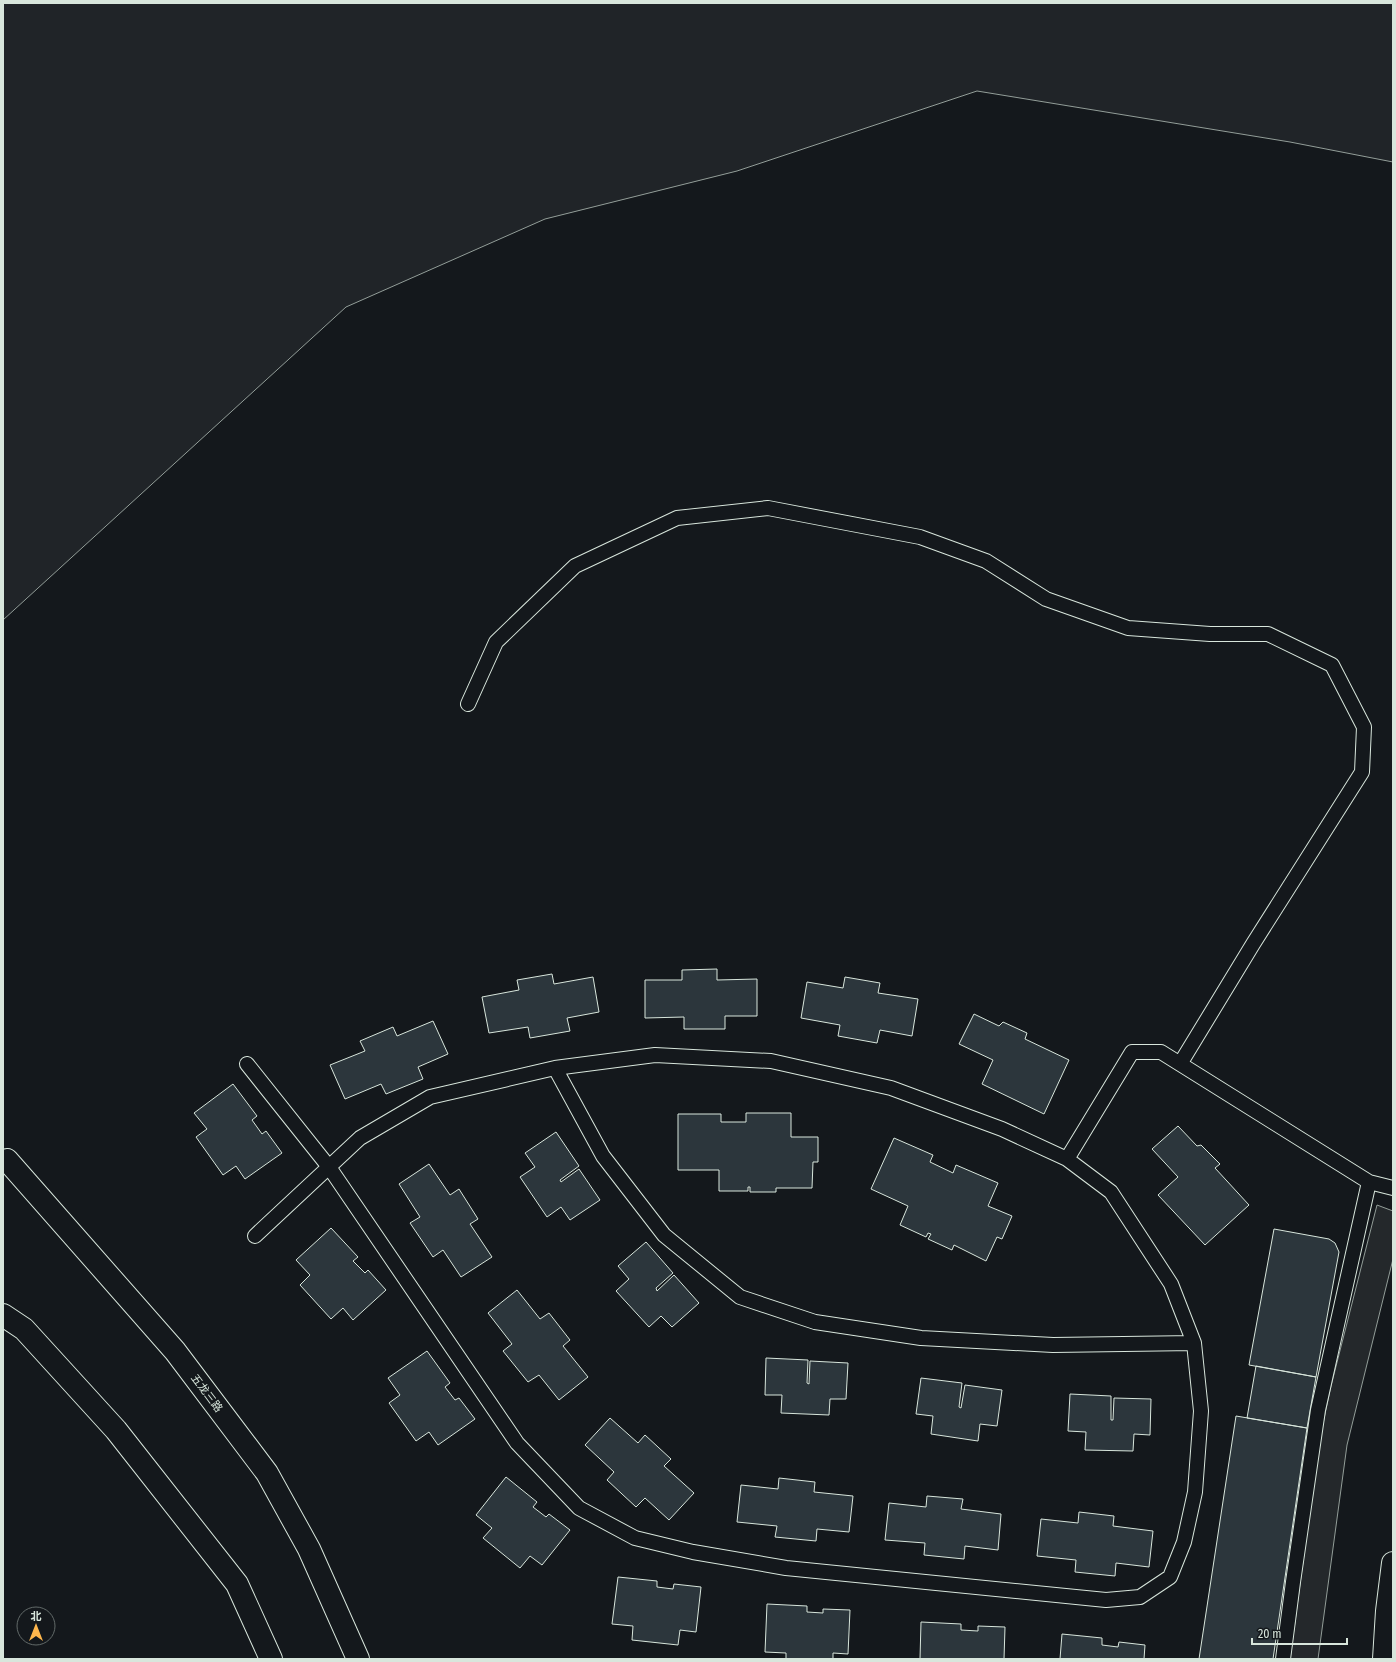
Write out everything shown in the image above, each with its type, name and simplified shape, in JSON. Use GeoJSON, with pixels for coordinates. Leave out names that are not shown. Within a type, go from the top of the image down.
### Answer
{"type":"FeatureCollection","features":[{"type":"Feature","properties":{"kind":"main road","name":"五龙三路"},"geometry":{"type":"LineString","coordinates":[[7,1160],[175,1351],[268,1473],[309,1549],[358,1659]]}},
{"type":"Feature","properties":{"kind":"main road"},"geometry":{"type":"LineString","coordinates":[[3,1314],[24,1329],[116,1430],[237,1584],[271,1659]]}},
{"type":"Feature","properties":{"kind":"main road"},"geometry":{"type":"LineString","coordinates":[[1384,1659],[1390,1610],[1393,1563]]}},
{"type":"Feature","properties":{"kind":"lane"},"geometry":{"type":"LineString","coordinates":[[468,704],[496,642],[575,566],[676,518],[768,508],[920,537],[986,561],[1046,599],[1128,628],[1210,634],[1268,634],[1332,665],[1364,727],[1362,772],[1252,944],[1180,1064]]}},
{"type":"Feature","properties":{"kind":"lane"},"geometry":{"type":"LineString","coordinates":[[1067,1159],[1132,1052],[1161,1052],[1369,1182],[1393,1188]]}},
{"type":"Feature","properties":{"kind":"lane"},"geometry":{"type":"LineString","coordinates":[[247,1064],[329,1167],[517,1443],[579,1508],[635,1538],[693,1552],[802,1569],[1106,1600],[1140,1598],[1170,1576],[1184,1542],[1195,1492],[1201,1411],[1194,1343],[1171,1284],[1111,1192],[1067,1159],[1002,1129],[891,1088],[771,1061],[655,1055],[555,1068],[430,1098],[360,1138],[329,1167],[255,1236]]}},
{"type":"Feature","properties":{"kind":"lane"},"geometry":{"type":"LineString","coordinates":[[555,1068],[603,1156],[664,1235],[740,1297],[815,1322],[921,1338],[1053,1345],[1194,1343]]}},
{"type":"Feature","properties":{"kind":"lane"},"geometry":{"type":"LineString","coordinates":[[1284,1659],[1293,1582],[1318,1410],[1369,1182]]}},
{"type":"Feature","properties":{"kind":"shaded area"},"geometry":{"type":"Polygon","coordinates":[[[3,3],[1393,3],[1393,162],[1290,142],[977,91],[737,171],[545,219],[346,307],[3,620],[3,3]]]}},
{"type":"Feature","properties":{"kind":"shaded area"},"geometry":{"type":"Polygon","coordinates":[[[1377,1205],[1393,1211],[1393,1259],[1347,1445],[1318,1659],[1290,1659],[1319,1442],[1331,1386],[1377,1205]]]}},
{"type":"Feature","properties":{"kind":"building"},"geometry":{"type":"Polygon","coordinates":[[[717,969],[717,980],[757,979],[757,1016],[725,1016],[725,1029],[684,1029],[684,1017],[645,1018],[645,980],[682,980],[682,970],[717,969]]]}},
{"type":"Feature","properties":{"kind":"building"},"geometry":{"type":"Polygon","coordinates":[[[552,974],[554,984],[593,977],[599,1012],[567,1018],[570,1031],[530,1038],[528,1027],[489,1033],[482,997],[519,990],[517,980],[552,974]]]}},
{"type":"Feature","properties":{"kind":"building"},"geometry":{"type":"Polygon","coordinates":[[[845,977],[880,983],[878,993],[918,999],[912,1036],[880,1030],[877,1043],[838,1036],[840,1025],[801,1018],[807,982],[843,988],[845,977]]]}},
{"type":"Feature","properties":{"kind":"building"},"geometry":{"type":"Polygon","coordinates":[[[974,1014],[999,1026],[1003,1022],[1027,1033],[1025,1039],[1069,1060],[1044,1114],[982,1084],[993,1060],[959,1044],[974,1014]]]}},
{"type":"Feature","properties":{"kind":"building"},"geometry":{"type":"Polygon","coordinates":[[[433,1021],[448,1054],[418,1067],[423,1079],[386,1094],[381,1084],[345,1099],[330,1065],[365,1051],[360,1041],[393,1027],[397,1036],[433,1021]]]}},
{"type":"Feature","properties":{"kind":"building"},"geometry":{"type":"Polygon","coordinates":[[[233,1084],[257,1116],[252,1120],[262,1134],[266,1131],[282,1153],[245,1179],[236,1166],[223,1175],[196,1137],[207,1129],[194,1113],[233,1084]]]}},
{"type":"Feature","properties":{"kind":"building"},"geometry":{"type":"Polygon","coordinates":[[[746,1113],[791,1113],[791,1137],[818,1137],[818,1162],[813,1162],[812,1188],[776,1188],[776,1192],[750,1192],[750,1187],[748,1187],[748,1191],[719,1191],[719,1170],[678,1170],[678,1114],[721,1114],[721,1122],[746,1122],[746,1113]]]}},
{"type":"Feature","properties":{"kind":"building"},"geometry":{"type":"Polygon","coordinates":[[[1178,1126],[1197,1146],[1201,1145],[1220,1164],[1215,1168],[1249,1205],[1205,1245],[1158,1195],[1178,1177],[1152,1149],[1178,1126]]]}},
{"type":"Feature","properties":{"kind":"building"},"geometry":{"type":"Polygon","coordinates":[[[556,1132],[579,1166],[560,1180],[561,1182],[579,1169],[600,1200],[570,1220],[561,1207],[547,1217],[520,1177],[535,1167],[525,1153],[556,1132]]]}},
{"type":"Feature","properties":{"kind":"building"},"geometry":{"type":"Polygon","coordinates":[[[894,1138],[933,1155],[930,1162],[953,1173],[956,1165],[998,1183],[988,1206],[1012,1216],[1002,1239],[997,1237],[986,1261],[954,1245],[952,1250],[928,1239],[931,1234],[928,1233],[926,1237],[900,1225],[908,1206],[871,1189],[894,1138]]]}},
{"type":"Feature","properties":{"kind":"building"},"geometry":{"type":"Polygon","coordinates":[[[429,1164],[450,1195],[459,1189],[478,1219],[470,1224],[492,1257],[461,1277],[443,1250],[433,1257],[410,1223],[420,1217],[399,1184],[429,1164]]]}},
{"type":"Feature","properties":{"kind":"building"},"geometry":{"type":"Polygon","coordinates":[[[331,1228],[358,1257],[353,1261],[365,1273],[368,1270],[386,1290],[353,1320],[343,1308],[331,1319],[300,1285],[310,1275],[296,1260],[331,1228]]]}},
{"type":"Feature","properties":{"kind":"building"},"geometry":{"type":"Polygon","coordinates":[[[1274,1229],[1329,1239],[1335,1243],[1339,1252],[1316,1377],[1249,1365],[1274,1229]]]}},
{"type":"Feature","properties":{"kind":"building"},"geometry":{"type":"Polygon","coordinates":[[[646,1242],[673,1273],[656,1288],[657,1291],[674,1275],[699,1303],[672,1327],[661,1316],[649,1327],[616,1291],[629,1279],[618,1266],[646,1242]]]}},
{"type":"Feature","properties":{"kind":"building"},"geometry":{"type":"Polygon","coordinates":[[[517,1290],[540,1319],[549,1313],[570,1340],[563,1346],[588,1377],[559,1400],[539,1375],[528,1382],[503,1351],[512,1344],[488,1313],[517,1290]]]}},
{"type":"Feature","properties":{"kind":"building"},"geometry":{"type":"Polygon","coordinates":[[[427,1351],[450,1383],[445,1387],[455,1400],[459,1398],[475,1419],[438,1445],[429,1432],[416,1441],[389,1403],[400,1395],[388,1378],[427,1351]]]}},
{"type":"Feature","properties":{"kind":"building"},"geometry":{"type":"Polygon","coordinates":[[[766,1358],[808,1360],[807,1383],[809,1384],[810,1361],[848,1363],[846,1399],[830,1399],[829,1415],[781,1413],[782,1395],[765,1395],[766,1358]]]}},
{"type":"Feature","properties":{"kind":"building"},"geometry":{"type":"Polygon","coordinates":[[[1256,1366],[1316,1377],[1307,1428],[1247,1418],[1256,1366]]]}},
{"type":"Feature","properties":{"kind":"building"},"geometry":{"type":"Polygon","coordinates":[[[921,1378],[962,1383],[959,1407],[961,1408],[965,1385],[1002,1390],[997,1426],[980,1424],[978,1441],[931,1434],[933,1416],[916,1414],[921,1378]]]}},
{"type":"Feature","properties":{"kind":"building"},"geometry":{"type":"Polygon","coordinates":[[[1070,1394],[1111,1396],[1111,1420],[1113,1420],[1114,1398],[1151,1399],[1150,1435],[1134,1434],[1133,1451],[1085,1450],[1086,1432],[1068,1431],[1070,1394]]]}},
{"type":"Feature","properties":{"kind":"building"},"geometry":{"type":"Polygon","coordinates":[[[1236,1416],[1307,1428],[1273,1659],[1199,1659],[1236,1416]]]}},
{"type":"Feature","properties":{"kind":"building"},"geometry":{"type":"Polygon","coordinates":[[[610,1418],[638,1443],[645,1435],[671,1459],[664,1466],[694,1493],[669,1520],[645,1498],[636,1507],[607,1480],[614,1472],[585,1445],[610,1418]]]}},
{"type":"Feature","properties":{"kind":"building"},"geometry":{"type":"Polygon","coordinates":[[[506,1477],[537,1502],[533,1507],[546,1517],[549,1514],[570,1530],[542,1565],[530,1556],[520,1568],[483,1538],[492,1528],[476,1515],[506,1477]]]}},
{"type":"Feature","properties":{"kind":"building"},"geometry":{"type":"Polygon","coordinates":[[[779,1478],[815,1482],[814,1492],[853,1496],[849,1532],[817,1529],[816,1541],[775,1537],[777,1526],[737,1522],[741,1485],[778,1489],[779,1478]]]}},
{"type":"Feature","properties":{"kind":"building"},"geometry":{"type":"Polygon","coordinates":[[[927,1496],[963,1499],[961,1509],[1001,1514],[998,1550],[965,1546],[964,1559],[924,1555],[925,1543],[885,1540],[889,1503],[926,1507],[927,1496]]]}},
{"type":"Feature","properties":{"kind":"building"},"geometry":{"type":"Polygon","coordinates":[[[1079,1512],[1114,1516],[1113,1526],[1153,1531],[1149,1567],[1116,1563],[1115,1576],[1075,1572],[1076,1560],[1037,1556],[1041,1519],[1078,1523],[1079,1512]]]}},
{"type":"Feature","properties":{"kind":"building"},"geometry":{"type":"Polygon","coordinates":[[[618,1577],[657,1581],[657,1587],[673,1589],[674,1584],[701,1587],[696,1632],[680,1630],[678,1645],[632,1640],[633,1626],[612,1624],[618,1577]]]}},
{"type":"Feature","properties":{"kind":"building"},"geometry":{"type":"Polygon","coordinates":[[[767,1604],[807,1606],[807,1612],[823,1613],[823,1609],[850,1610],[848,1654],[833,1653],[833,1659],[786,1659],[786,1653],[765,1652],[767,1604]]]}},
{"type":"Feature","properties":{"kind":"building"},"geometry":{"type":"Polygon","coordinates":[[[921,1622],[961,1624],[961,1630],[978,1631],[978,1626],[1005,1627],[1004,1659],[920,1659],[921,1622]]]}},
{"type":"Feature","properties":{"kind":"building"},"geometry":{"type":"Polygon","coordinates":[[[1062,1634],[1102,1638],[1102,1645],[1118,1647],[1119,1642],[1145,1645],[1144,1659],[1060,1659],[1062,1634]]]}}]}
